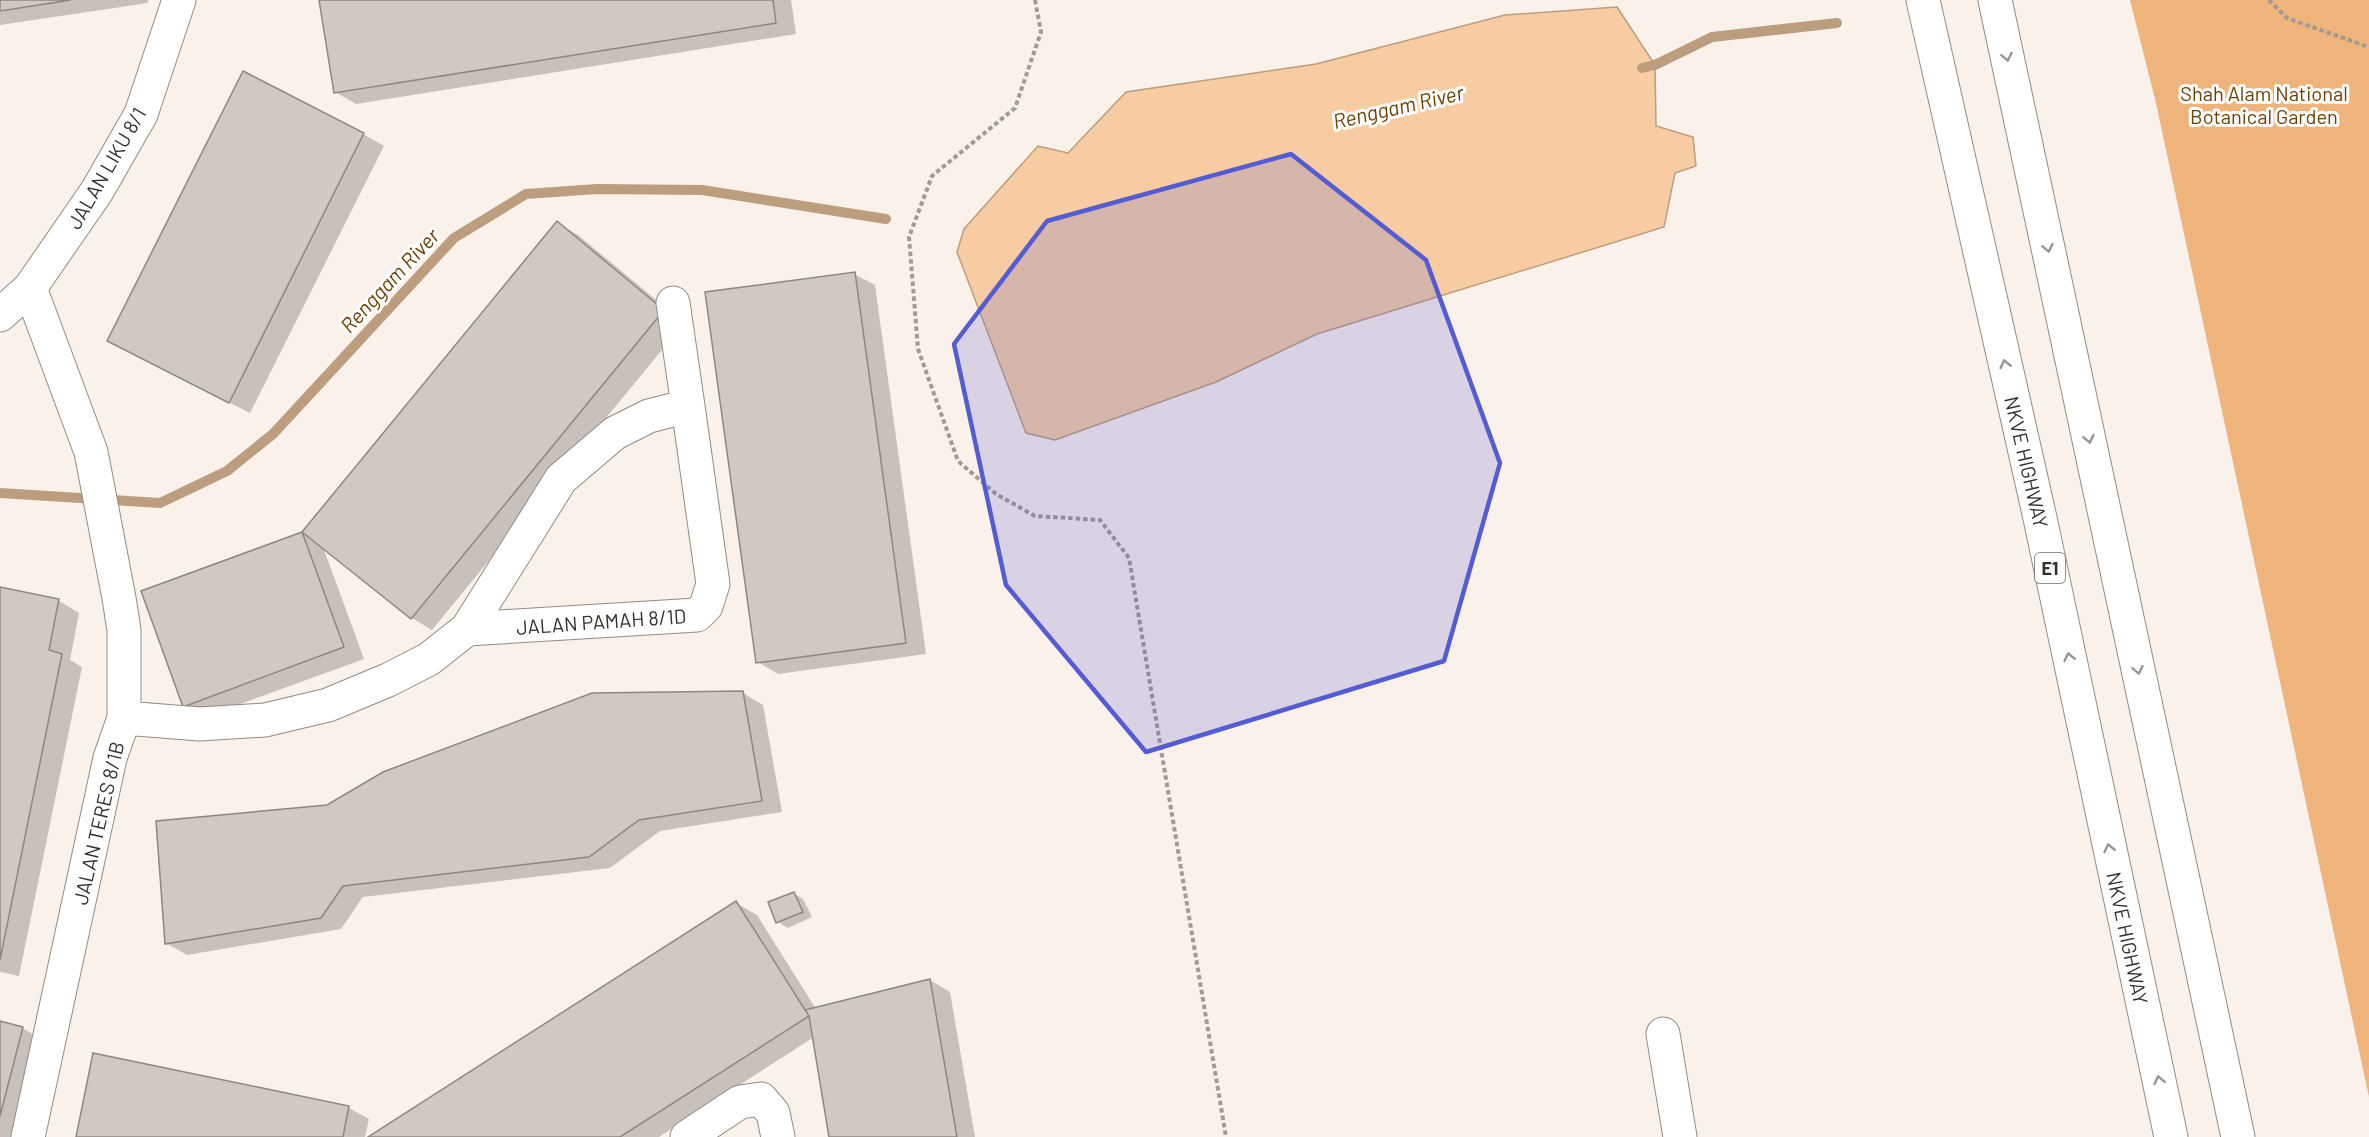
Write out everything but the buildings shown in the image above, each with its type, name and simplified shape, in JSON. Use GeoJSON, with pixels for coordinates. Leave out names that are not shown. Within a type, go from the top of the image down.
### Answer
{"type":"FeatureCollection","features":[{"type":"Feature","properties":{"kind":"main road","name":"JALAN LIKU 8/1"},"geometry":{"type":"LineString","coordinates":[[0,315],[30,288],[97,191],[141,114],[179,0]]}},
{"type":"Feature","properties":{"kind":"main road","name":"NKVE HIGHWAY"},"geometry":{"type":"LineString","coordinates":[[1923,0],[2040,518],[2171,1137]]}},
{"type":"Feature","properties":{"kind":"main road"},"geometry":{"type":"LineString","coordinates":[[1995,0],[2238,1137]]}},
{"type":"Feature","properties":{"kind":"main road","name":"JALAN TERES 8/1B"},"geometry":{"type":"LineString","coordinates":[[28,1137],[110,758],[124,718],[124,630],[91,452],[30,288]]}},
{"type":"Feature","properties":{"kind":"main road","name":"JALAN PAMAH 8/1D"},"geometry":{"type":"LineString","coordinates":[[467,629],[697,615],[706,606],[713,584],[673,303]]}},
{"type":"Feature","properties":{"kind":"main road"},"geometry":{"type":"LineString","coordinates":[[124,718],[200,724],[265,720],[328,705],[388,680],[429,659],[467,629],[561,478],[615,433],[649,416],[688,406]]}},
{"type":"Feature","properties":{"kind":"main road"},"geometry":{"type":"LineString","coordinates":[[1663,1034],[1680,1137]]}},
{"type":"Feature","properties":{"kind":"main road"},"geometry":{"type":"LineString","coordinates":[[687,1137],[740,1102],[760,1099],[773,1113],[777,1137]]}},
{"type":"Feature","properties":{"kind":"path"},"geometry":{"type":"LineString","coordinates":[[1035,0],[1041,32],[1015,108],[932,176],[909,237],[918,349],[958,461],[996,494],[1035,516],[1100,520],[1129,558],[1226,1137]]}},
{"type":"Feature","properties":{"kind":"path"},"geometry":{"type":"LineString","coordinates":[[2270,0],[2287,18],[2369,46]]}},
{"type":"Feature","properties":{"kind":"highlighted area"},"geometry":{"type":"Polygon","coordinates":[[[1291,154],[1426,260],[1500,463],[1444,661],[1146,752],[1006,585],[954,344],[1047,221],[1291,154]]]}},
{"type":"Feature","properties":{"kind":"green space","name":"Shah Alam National Botanical Garden"},"geometry":{"type":"Polygon","coordinates":[[[2130,0],[2369,0],[2369,1097],[2156,103],[2130,0]]]}},
{"type":"Feature","properties":{"kind":"water"},"geometry":{"type":"Polygon","coordinates":[[[1617,7],[1655,65],[1656,126],[1693,137],[1696,166],[1675,173],[1664,227],[1317,334],[1216,382],[1055,440],[1026,433],[957,252],[964,229],[1038,146],[1068,153],[1126,92],[1316,64],[1505,15],[1617,7]]]}},
{"type":"Feature","properties":{"kind":"waterway","name":"Renggam River"},"geometry":{"type":"LineString","coordinates":[[1642,68],[1655,65],[1712,37],[1837,23]]}},
{"type":"Feature","properties":{"kind":"waterway","name":"Renggam River"},"geometry":{"type":"LineString","coordinates":[[0,493],[160,503],[227,471],[273,434],[454,238],[526,194],[597,189],[702,190],[886,219]]}}]}
